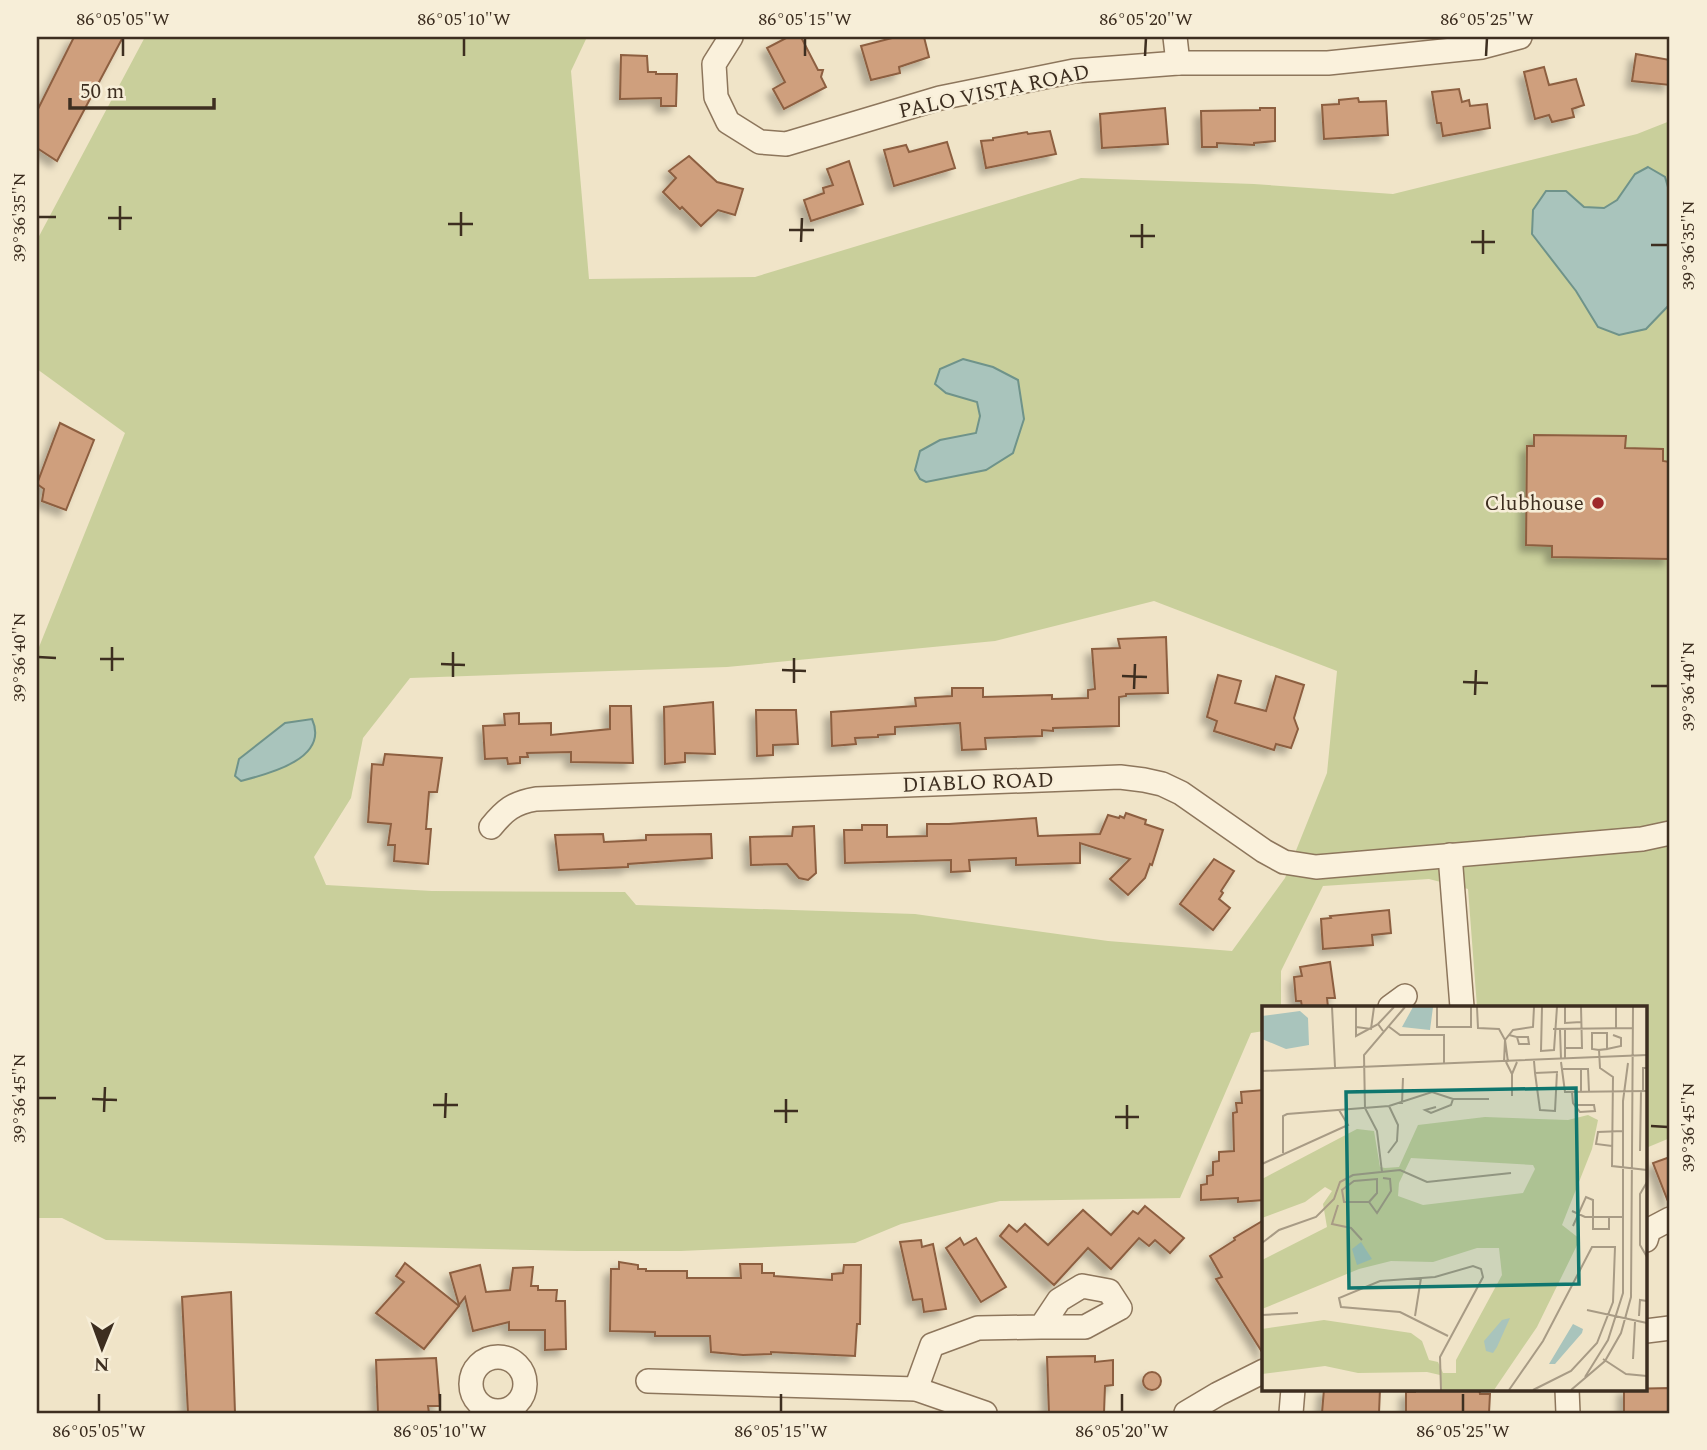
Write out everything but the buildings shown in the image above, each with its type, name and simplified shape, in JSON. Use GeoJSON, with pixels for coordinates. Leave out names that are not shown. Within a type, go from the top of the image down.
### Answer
{"type":"FeatureCollection","features":[{"type":"Feature","properties":{"kind":"street","name":"PALO VISTA ROAD"},"geometry":{"type":"LineString","coordinates":[[731,37],[714,64],[716,97],[728,122],[760,142],[786,144],[940,98],[1073,71],[1178,63],[1328,63],[1482,47],[1520,37]]}},
{"type":"Feature","properties":{"kind":"street"},"geometry":{"type":"LineString","coordinates":[[1175,37],[1178,63]]}},
{"type":"Feature","properties":{"kind":"street","name":"DIABLO ROAD"},"geometry":{"type":"LineString","coordinates":[[491,827],[503,813],[520,802],[536,799],[1120,777],[1162,784],[1181,793],[1284,862],[1316,867],[1642,839],[1670,833]]}},
{"type":"Feature","properties":{"kind":"street"},"geometry":{"type":"LineString","coordinates":[[1450,855],[1462,1006]]}},
{"type":"Feature","properties":{"kind":"street"},"geometry":{"type":"LineString","coordinates":[[1648,1233],[1649,1230],[1670,1219]]}},
{"type":"Feature","properties":{"kind":"street"},"geometry":{"type":"LineString","coordinates":[[916,1389],[932,1345],[978,1328],[1041,1327]]}},
{"type":"Feature","properties":{"kind":"street"},"geometry":{"type":"LineString","coordinates":[[1648,1331],[1670,1328]]}},
{"type":"Feature","properties":{"kind":"street"},"geometry":{"type":"LineString","coordinates":[[1186,1413],[1262,1372]]}},
{"type":"Feature","properties":{"kind":"street"},"geometry":{"type":"LineString","coordinates":[[648,1381],[916,1389],[985,1413]]}},
{"type":"Feature","properties":{"kind":"street"},"geometry":{"type":"LineString","coordinates":[[1291,1413],[1293,1390]]}},
{"type":"Feature","properties":{"kind":"street"},"geometry":{"type":"LineString","coordinates":[[1567,1390],[1568,1413]]}},
{"type":"Feature","properties":{"kind":"green space"},"geometry":{"type":"Polygon","coordinates":[[[145,37],[587,37],[571,71],[589,279],[755,277],[1081,178],[1254,184],[1393,194],[1637,134],[1670,121],[1670,1138],[1648,1147],[1648,1006],[1477,1006],[1468,889],[1429,879],[1323,886],[1281,971],[1281,1006],[1262,1006],[1262,1031],[1251,1033],[1180,1198],[1000,1201],[901,1224],[855,1243],[681,1251],[106,1240],[62,1218],[37,1218],[37,652],[125,433],[37,369],[37,240],[145,37]],[[1154,601],[995,641],[727,667],[410,678],[363,738],[351,798],[314,857],[326,885],[432,891],[625,892],[636,905],[915,914],[1108,941],[1232,951],[1285,878],[1327,773],[1337,671],[1154,601]]]}},
{"type":"Feature","properties":{"kind":"water"},"geometry":{"type":"Polygon","coordinates":[[[1648,167],[1665,177],[1670,194],[1670,304],[1646,329],[1619,335],[1598,327],[1576,291],[1532,234],[1533,210],[1546,191],[1566,191],[1584,207],[1604,208],[1617,200],[1635,174],[1648,167]]]}},
{"type":"Feature","properties":{"kind":"water"},"geometry":{"type":"Polygon","coordinates":[[[963,359],[993,367],[1018,380],[1024,419],[1013,453],[986,470],[926,482],[920,479],[915,470],[920,451],[940,440],[976,433],[980,416],[977,402],[946,393],[935,384],[940,369],[963,359]]]}},
{"type":"Feature","properties":{"kind":"water"},"geometry":{"type":"Polygon","coordinates":[[[312,719],[315,733],[312,745],[305,754],[266,774],[241,781],[235,776],[239,759],[285,723],[312,719]]]}},
{"type":"Feature","properties":{"kind":"place","name":"Clubhouse"},"geometry":{"type":"Point","coordinates":[1598,503]}}]}
